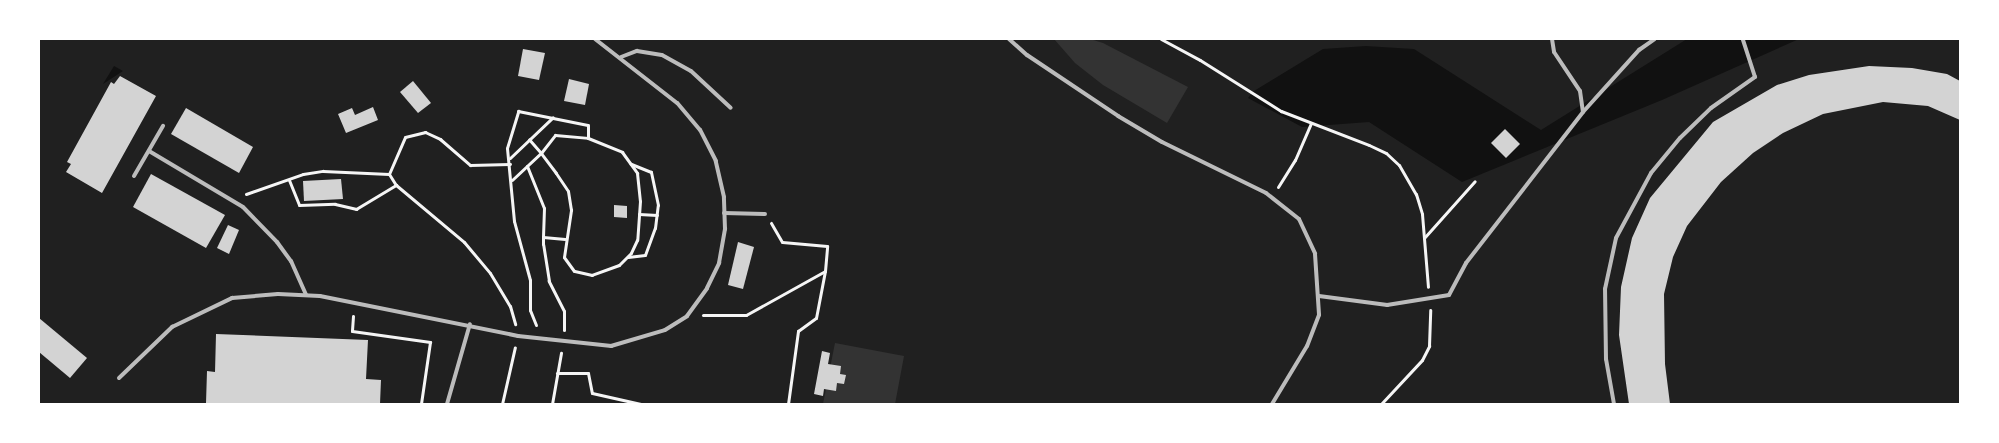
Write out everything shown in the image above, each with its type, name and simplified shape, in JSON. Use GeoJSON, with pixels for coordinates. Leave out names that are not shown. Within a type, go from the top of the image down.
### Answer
{"type":"FeatureCollection","features":[{"type":"Feature","properties":{"kind":"lane"},"geometry":{"type":"LineString","coordinates":[[119,378],[156,339],[197,312],[232,298],[278,294],[306,295],[470,324],[518,336],[611,346],[639,341],[665,330],[687,316],[707,288],[719,263],[724,213],[716,162],[700,130],[677,103],[621,57],[595,39]]}},
{"type":"Feature","properties":{"kind":"lane"},"geometry":{"type":"LineString","coordinates":[[1009,39],[1079,92],[1126,121],[1272,197],[1299,219],[1315,254],[1319,315],[1307,346],[1272,404]]}},
{"type":"Feature","properties":{"kind":"lane"},"geometry":{"type":"LineString","coordinates":[[1552,39],[1554,52],[1580,91],[1583,112]]}},
{"type":"Feature","properties":{"kind":"lane"},"geometry":{"type":"LineString","coordinates":[[1319,296],[1387,305],[1448,295],[1466,264],[1583,112],[1639,50],[1655,39]]}},
{"type":"Feature","properties":{"kind":"lane"},"geometry":{"type":"LineString","coordinates":[[1614,404],[1606,359],[1605,289],[1616,238],[1651,173],[1680,138],[1711,108],[1755,77],[1743,39]]}},
{"type":"Feature","properties":{"kind":"lane"},"geometry":{"type":"LineString","coordinates":[[621,57],[637,51],[662,55],[691,71],[731,108]]}},
{"type":"Feature","properties":{"kind":"lane"},"geometry":{"type":"LineString","coordinates":[[134,176],[163,126]]}},
{"type":"Feature","properties":{"kind":"lane"},"geometry":{"type":"LineString","coordinates":[[149,151],[232,198],[278,242],[291,261],[306,295]]}},
{"type":"Feature","properties":{"kind":"lane"},"geometry":{"type":"LineString","coordinates":[[724,213],[765,214]]}},
{"type":"Feature","properties":{"kind":"lane"},"geometry":{"type":"LineString","coordinates":[[447,404],[470,324]]}},
{"type":"Feature","properties":{"kind":"path"},"geometry":{"type":"LineString","coordinates":[[1161,39],[1200,60],[1281,112],[1377,149],[1399,165],[1416,194],[1424,238],[1430,296]]}},
{"type":"Feature","properties":{"kind":"path"},"geometry":{"type":"LineString","coordinates":[[540,339],[530,310],[530,280],[514,221],[508,148],[518,111],[588,125],[588,138]]}},
{"type":"Feature","properties":{"kind":"path"},"geometry":{"type":"LineString","coordinates":[[509,159],[553,117]]}},
{"type":"Feature","properties":{"kind":"path"},"geometry":{"type":"LineString","coordinates":[[1272,197],[1295,160],[1311,124]]}},
{"type":"Feature","properties":{"kind":"path"},"geometry":{"type":"LineString","coordinates":[[389,174],[405,137],[425,132],[440,139],[470,164],[510,164]]}},
{"type":"Feature","properties":{"kind":"path"},"geometry":{"type":"LineString","coordinates":[[512,180],[541,153],[555,135],[588,138],[622,152],[637,173],[639,214],[637,240],[627,257],[619,265],[592,275],[583,275],[574,271],[564,257],[565,240],[571,210],[568,191],[541,153],[530,139]]}},
{"type":"Feature","properties":{"kind":"path"},"geometry":{"type":"LineString","coordinates":[[627,257],[645,255],[656,215],[656,184],[651,172],[631,163]]}},
{"type":"Feature","properties":{"kind":"path"},"geometry":{"type":"LineString","coordinates":[[527,166],[544,208],[543,237],[549,281],[564,311],[563,342],[552,404]]}},
{"type":"Feature","properties":{"kind":"path"},"geometry":{"type":"LineString","coordinates":[[232,198],[323,171],[389,174]]}},
{"type":"Feature","properties":{"kind":"path"},"geometry":{"type":"LineString","coordinates":[[389,174],[396,185],[464,242],[490,273],[510,306],[518,336],[502,404]]}},
{"type":"Feature","properties":{"kind":"path"},"geometry":{"type":"LineString","coordinates":[[289,180],[300,205],[335,204],[356,209],[396,185]]}},
{"type":"Feature","properties":{"kind":"path"},"geometry":{"type":"LineString","coordinates":[[1424,238],[1475,181]]}},
{"type":"Feature","properties":{"kind":"path"},"geometry":{"type":"LineString","coordinates":[[639,214],[656,215]]}},
{"type":"Feature","properties":{"kind":"path"},"geometry":{"type":"LineString","coordinates":[[765,214],[782,242],[827,246],[825,272],[816,318],[798,331],[788,404]]}},
{"type":"Feature","properties":{"kind":"path"},"geometry":{"type":"LineString","coordinates":[[543,237],[565,240]]}},
{"type":"Feature","properties":{"kind":"path"},"geometry":{"type":"LineString","coordinates":[[687,316],[746,315],[825,272]]}},
{"type":"Feature","properties":{"kind":"path"},"geometry":{"type":"LineString","coordinates":[[354,302],[352,331],[430,342],[421,404]]}},
{"type":"Feature","properties":{"kind":"path"},"geometry":{"type":"LineString","coordinates":[[1381,404],[1422,360],[1429,346],[1430,303]]}},
{"type":"Feature","properties":{"kind":"path"},"geometry":{"type":"LineString","coordinates":[[557,373],[588,373],[592,393],[641,404]]}},
{"type":"Feature","properties":{"kind":"shaded area"},"geometry":{"type":"Polygon","coordinates":[[[39,39],[1687,39],[1541,130],[1414,49],[1366,46],[1323,49],[1254,91],[1248,98],[1302,127],[1369,122],[1462,182],[1662,100],[1799,39],[1960,39],[1960,404],[39,404],[39,39]],[[114,66],[103,84],[123,71],[114,66]]]}},
{"type":"Feature","properties":{"kind":"shaded area"},"geometry":{"type":"Polygon","coordinates":[[[1054,39],[1090,39],[1103,43],[1188,87],[1167,123],[1103,85],[1075,63],[1054,39]]]}},
{"type":"Feature","properties":{"kind":"shaded area"},"geometry":{"type":"Polygon","coordinates":[[[835,343],[904,356],[895,404],[823,404],[835,343]]]}},
{"type":"Feature","properties":{"kind":"building"},"geometry":{"type":"Polygon","coordinates":[[[523,49],[545,53],[539,80],[518,76],[523,49]]]}},
{"type":"Feature","properties":{"kind":"building"},"geometry":{"type":"Polygon","coordinates":[[[1869,66],[1912,68],[1947,74],[1960,81],[1960,120],[1928,106],[1883,102],[1823,114],[1783,133],[1753,153],[1721,182],[1687,226],[1673,257],[1664,294],[1665,364],[1670,404],[1629,404],[1619,335],[1621,287],[1632,238],[1650,198],[1713,122],[1777,85],[1809,75],[1869,66]]]}},
{"type":"Feature","properties":{"kind":"building"},"geometry":{"type":"Polygon","coordinates":[[[120,76],[156,96],[102,193],[66,172],[71,164],[67,162],[111,82],[114,84],[120,76]]]}},
{"type":"Feature","properties":{"kind":"building"},"geometry":{"type":"Polygon","coordinates":[[[569,79],[589,84],[585,105],[564,101],[569,79]]]}},
{"type":"Feature","properties":{"kind":"building"},"geometry":{"type":"Polygon","coordinates":[[[413,81],[431,103],[418,113],[400,92],[413,81]]]}},
{"type":"Feature","properties":{"kind":"building"},"geometry":{"type":"Polygon","coordinates":[[[373,107],[378,120],[346,133],[338,114],[352,108],[355,115],[373,107]]]}},
{"type":"Feature","properties":{"kind":"building"},"geometry":{"type":"Polygon","coordinates":[[[186,108],[253,147],[239,173],[171,134],[186,108]]]}},
{"type":"Feature","properties":{"kind":"building"},"geometry":{"type":"Polygon","coordinates":[[[1505,129],[1520,144],[1506,158],[1491,143],[1505,129]]]}},
{"type":"Feature","properties":{"kind":"building"},"geometry":{"type":"Polygon","coordinates":[[[151,174],[225,215],[206,248],[133,207],[151,174]]]}},
{"type":"Feature","properties":{"kind":"building"},"geometry":{"type":"Polygon","coordinates":[[[341,179],[343,199],[304,201],[303,181],[341,179]]]}},
{"type":"Feature","properties":{"kind":"building"},"geometry":{"type":"Polygon","coordinates":[[[614,205],[627,206],[627,218],[614,217],[614,205]]]}},
{"type":"Feature","properties":{"kind":"building"},"geometry":{"type":"Polygon","coordinates":[[[228,225],[239,230],[229,254],[217,248],[228,225]]]}},
{"type":"Feature","properties":{"kind":"building"},"geometry":{"type":"Polygon","coordinates":[[[738,242],[754,247],[743,289],[728,285],[738,242]]]}},
{"type":"Feature","properties":{"kind":"building"},"geometry":{"type":"Polygon","coordinates":[[[39,318],[87,358],[70,378],[39,352],[39,318]]]}},
{"type":"Feature","properties":{"kind":"building"},"geometry":{"type":"Polygon","coordinates":[[[216,334],[368,340],[366,379],[381,380],[380,404],[206,403],[207,371],[215,372],[216,334]]]}},
{"type":"Feature","properties":{"kind":"building"},"geometry":{"type":"Polygon","coordinates":[[[822,351],[830,353],[828,364],[841,366],[840,374],[846,375],[844,384],[837,383],[836,391],[824,389],[823,396],[814,394],[822,351]]]}}]}
